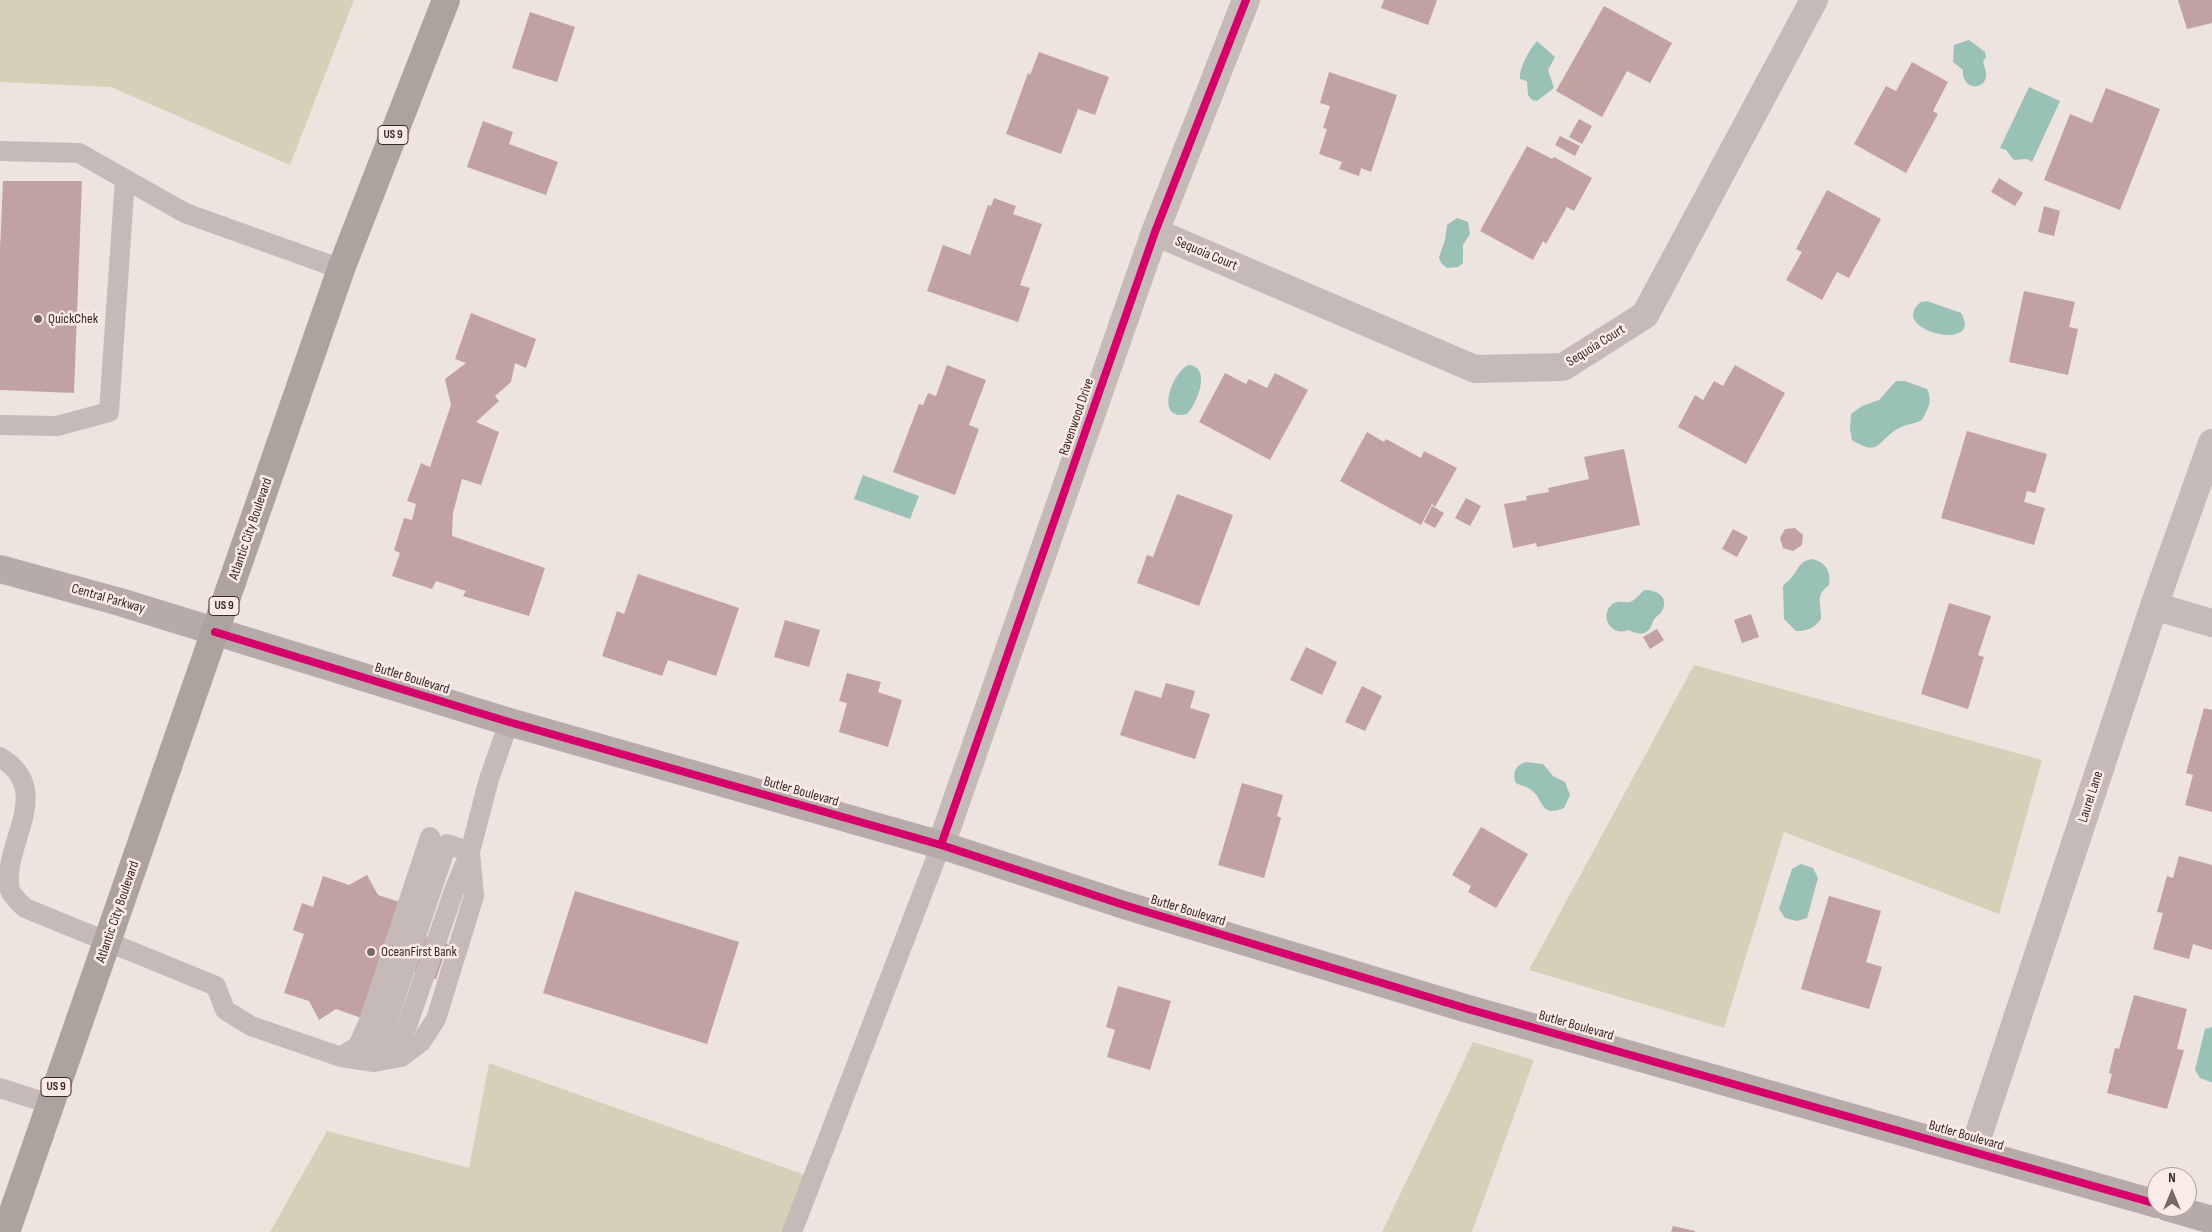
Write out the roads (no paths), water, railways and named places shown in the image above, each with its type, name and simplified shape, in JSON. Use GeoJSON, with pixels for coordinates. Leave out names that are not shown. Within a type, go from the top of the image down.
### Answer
{"type":"FeatureCollection","features":[{"type":"Feature","properties":{"kind":"highway","name":"Atlantic City Boulevard"},"geometry":{"type":"LineString","coordinates":[[6,1232],[341,269],[446,0]]}},
{"type":"Feature","properties":{"kind":"street","name":"Ravenwood Drive"},"geometry":{"type":"LineString","coordinates":[[941,846],[1155,232],[1246,0]]}},
{"type":"Feature","properties":{"kind":"street","name":"Sequoia Court"},"geometry":{"type":"LineString","coordinates":[[1155,232],[1475,369],[1563,367],[1646,315],[1814,0]]}},
{"type":"Feature","properties":{"kind":"street","name":"Laurel Lane"},"geometry":{"type":"LineString","coordinates":[[1973,1151],[2154,606],[2212,444]]}},
{"type":"Feature","properties":{"kind":"street","name":"Central Parkway"},"geometry":{"type":"LineString","coordinates":[[0,569],[120,602],[215,632]]}},
{"type":"Feature","properties":{"kind":"street"},"geometry":{"type":"LineString","coordinates":[[2154,606],[2212,623]]}},
{"type":"Feature","properties":{"kind":"street","name":"Butler Boulevard"},"geometry":{"type":"LineString","coordinates":[[215,632],[509,722],[941,846],[1124,905],[1468,1009],[2147,1201]]}},
{"type":"Feature","properties":{"kind":"street"},"geometry":{"type":"LineString","coordinates":[[2197,1216],[2212,1220]]}},
{"type":"Feature","properties":{"kind":"lane"},"geometry":{"type":"LineString","coordinates":[[0,151],[79,153],[185,213],[341,269]]}},
{"type":"Feature","properties":{"kind":"lane"},"geometry":{"type":"LineString","coordinates":[[0,425],[57,426],[109,412],[125,179]]}},
{"type":"Feature","properties":{"kind":"lane"},"geometry":{"type":"LineString","coordinates":[[0,757],[8,762],[22,782],[25,805],[6,868],[10,891],[24,908],[216,986],[226,1010],[251,1026],[341,1057],[374,1062],[401,1057],[421,1042],[436,1019],[474,896],[470,852],[489,779],[509,722]]}},
{"type":"Feature","properties":{"kind":"lane"},"geometry":{"type":"LineString","coordinates":[[341,1057],[367,1051],[383,1034],[439,840],[470,852]]}},
{"type":"Feature","properties":{"kind":"lane"},"geometry":{"type":"LineString","coordinates":[[792,1232],[941,846]]}},
{"type":"Feature","properties":{"kind":"lane"},"geometry":{"type":"LineString","coordinates":[[0,1088],[50,1104]]}},
{"type":"Feature","properties":{"kind":"water"},"geometry":{"type":"Polygon","coordinates":[[[1969,40],[1985,52],[1986,57],[1983,62],[1986,72],[1985,80],[1979,86],[1970,85],[1966,82],[1963,77],[1963,70],[1953,62],[1954,45],[1969,40]]]}},
{"type":"Feature","properties":{"kind":"water"},"geometry":{"type":"Polygon","coordinates":[[[1537,41],[1555,57],[1548,70],[1554,88],[1537,101],[1532,100],[1528,95],[1527,81],[1520,79],[1520,74],[1528,53],[1537,41]]]}},
{"type":"Feature","properties":{"kind":"water"},"geometry":{"type":"Polygon","coordinates":[[[2029,87],[2060,101],[2032,162],[2027,159],[2014,160],[2006,150],[2000,148],[2029,87]]]}},
{"type":"Feature","properties":{"kind":"water"},"geometry":{"type":"Polygon","coordinates":[[[1457,218],[1468,222],[1470,234],[1463,245],[1463,263],[1458,267],[1447,268],[1441,263],[1439,257],[1445,240],[1447,225],[1457,218]]]}},
{"type":"Feature","properties":{"kind":"water"},"geometry":{"type":"Polygon","coordinates":[[[1927,301],[1961,313],[1965,325],[1960,333],[1949,335],[1936,333],[1924,329],[1915,321],[1913,312],[1921,302],[1927,301]]]}},
{"type":"Feature","properties":{"kind":"water"},"geometry":{"type":"Polygon","coordinates":[[[1189,365],[1196,367],[1200,372],[1201,379],[1198,395],[1187,414],[1177,414],[1171,410],[1168,403],[1169,394],[1177,376],[1189,365]]]}},
{"type":"Feature","properties":{"kind":"water"},"geometry":{"type":"Polygon","coordinates":[[[1896,381],[1905,381],[1927,389],[1930,401],[1922,420],[1899,428],[1874,447],[1861,445],[1852,440],[1850,429],[1851,414],[1862,406],[1879,400],[1896,381]]]}},
{"type":"Feature","properties":{"kind":"water"},"geometry":{"type":"Polygon","coordinates":[[[863,475],[919,496],[910,519],[854,499],[863,475]]]}},
{"type":"Feature","properties":{"kind":"water"},"geometry":{"type":"Polygon","coordinates":[[[1813,559],[1827,568],[1829,576],[1829,585],[1824,589],[1820,597],[1821,619],[1810,629],[1796,631],[1784,619],[1783,586],[1802,563],[1813,559]]]}},
{"type":"Feature","properties":{"kind":"water"},"geometry":{"type":"Polygon","coordinates":[[[1645,590],[1657,593],[1664,601],[1662,611],[1654,619],[1648,631],[1640,634],[1629,630],[1620,632],[1613,629],[1607,620],[1608,609],[1614,603],[1632,601],[1645,590]]]}},
{"type":"Feature","properties":{"kind":"water"},"geometry":{"type":"Polygon","coordinates":[[[1525,762],[1543,764],[1553,776],[1565,782],[1570,795],[1564,808],[1550,811],[1546,809],[1535,793],[1527,787],[1516,783],[1515,770],[1525,762]]]}},
{"type":"Feature","properties":{"kind":"water"},"geometry":{"type":"Polygon","coordinates":[[[1801,864],[1813,868],[1818,878],[1807,918],[1797,921],[1785,918],[1779,909],[1792,869],[1801,864]]]}},
{"type":"Feature","properties":{"kind":"water"},"geometry":{"type":"Polygon","coordinates":[[[2212,1027],[2211,1082],[2200,1078],[2195,1070],[2205,1029],[2212,1027]]]}},
{"type":"Feature","properties":{"kind":"place","name":"QuickChek"},"geometry":{"type":"Point","coordinates":[38,319]}},
{"type":"Feature","properties":{"kind":"place","name":"OceanFirst Bank"},"geometry":{"type":"Point","coordinates":[371,952]}}]}
